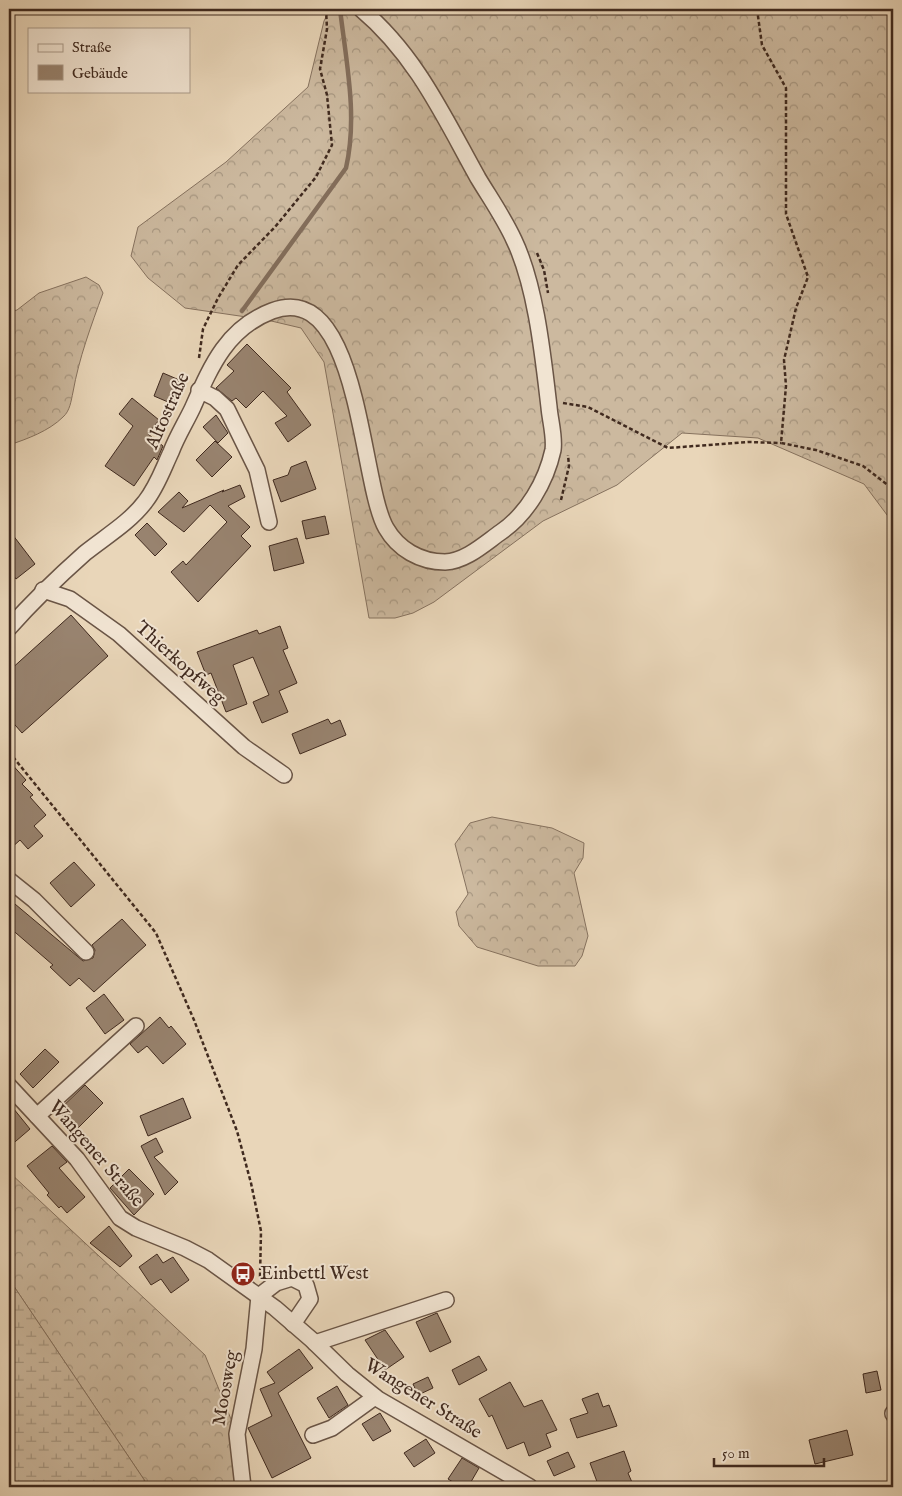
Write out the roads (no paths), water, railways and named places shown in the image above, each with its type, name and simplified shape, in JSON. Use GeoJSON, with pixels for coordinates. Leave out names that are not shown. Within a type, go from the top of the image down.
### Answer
{"type":"FeatureCollection","features":[{"type":"Feature","properties":{"kind":"street","name":"Altostraße"},"geometry":{"type":"LineString","coordinates":[[9,628],[43,590],[143,505],[159,480],[198,390],[218,353],[236,332],[275,310],[296,308],[312,314],[325,325],[335,342],[355,396],[374,499],[381,518],[387,531],[399,544],[415,556],[447,562],[467,556],[513,524],[540,488],[554,447],[532,302],[525,269],[514,240],[444,111],[394,42],[361,9]]}},
{"type":"Feature","properties":{"kind":"street"},"geometry":{"type":"LineString","coordinates":[[198,390],[216,398],[227,409],[257,470],[269,522]]}},
{"type":"Feature","properties":{"kind":"street","name":"Thierkopfweg"},"geometry":{"type":"LineString","coordinates":[[43,590],[70,599],[118,634],[237,741],[284,775]]}},
{"type":"Feature","properties":{"kind":"street"},"geometry":{"type":"LineString","coordinates":[[9,880],[34,900],[86,952]]}},
{"type":"Feature","properties":{"kind":"street"},"geometry":{"type":"LineString","coordinates":[[37,1116],[136,1026]]}},
{"type":"Feature","properties":{"kind":"street","name":"Wangener Straße"},"geometry":{"type":"LineString","coordinates":[[9,1086],[77,1159],[120,1218],[144,1232],[185,1248],[208,1260],[259,1296],[375,1397],[530,1487]]}},
{"type":"Feature","properties":{"kind":"street"},"geometry":{"type":"LineString","coordinates":[[259,1296],[276,1283],[292,1278],[306,1285],[310,1299],[293,1324]]}},
{"type":"Feature","properties":{"kind":"street","name":"Moosweg"},"geometry":{"type":"LineString","coordinates":[[243,1487],[237,1434],[254,1349],[259,1296]]}},
{"type":"Feature","properties":{"kind":"street"},"geometry":{"type":"LineString","coordinates":[[315,1343],[446,1300]]}},
{"type":"Feature","properties":{"kind":"street"},"geometry":{"type":"LineString","coordinates":[[314,1434],[332,1428],[375,1397]]}},
{"type":"Feature","properties":{"kind":"waterway"},"geometry":{"type":"LineString","coordinates":[[242,311],[346,168],[351,129],[351,109],[348,68],[340,9]]}},
{"type":"Feature","properties":{"kind":"place","name":"Einbettl West"},"geometry":{"type":"Point","coordinates":[243,1274]}}]}
